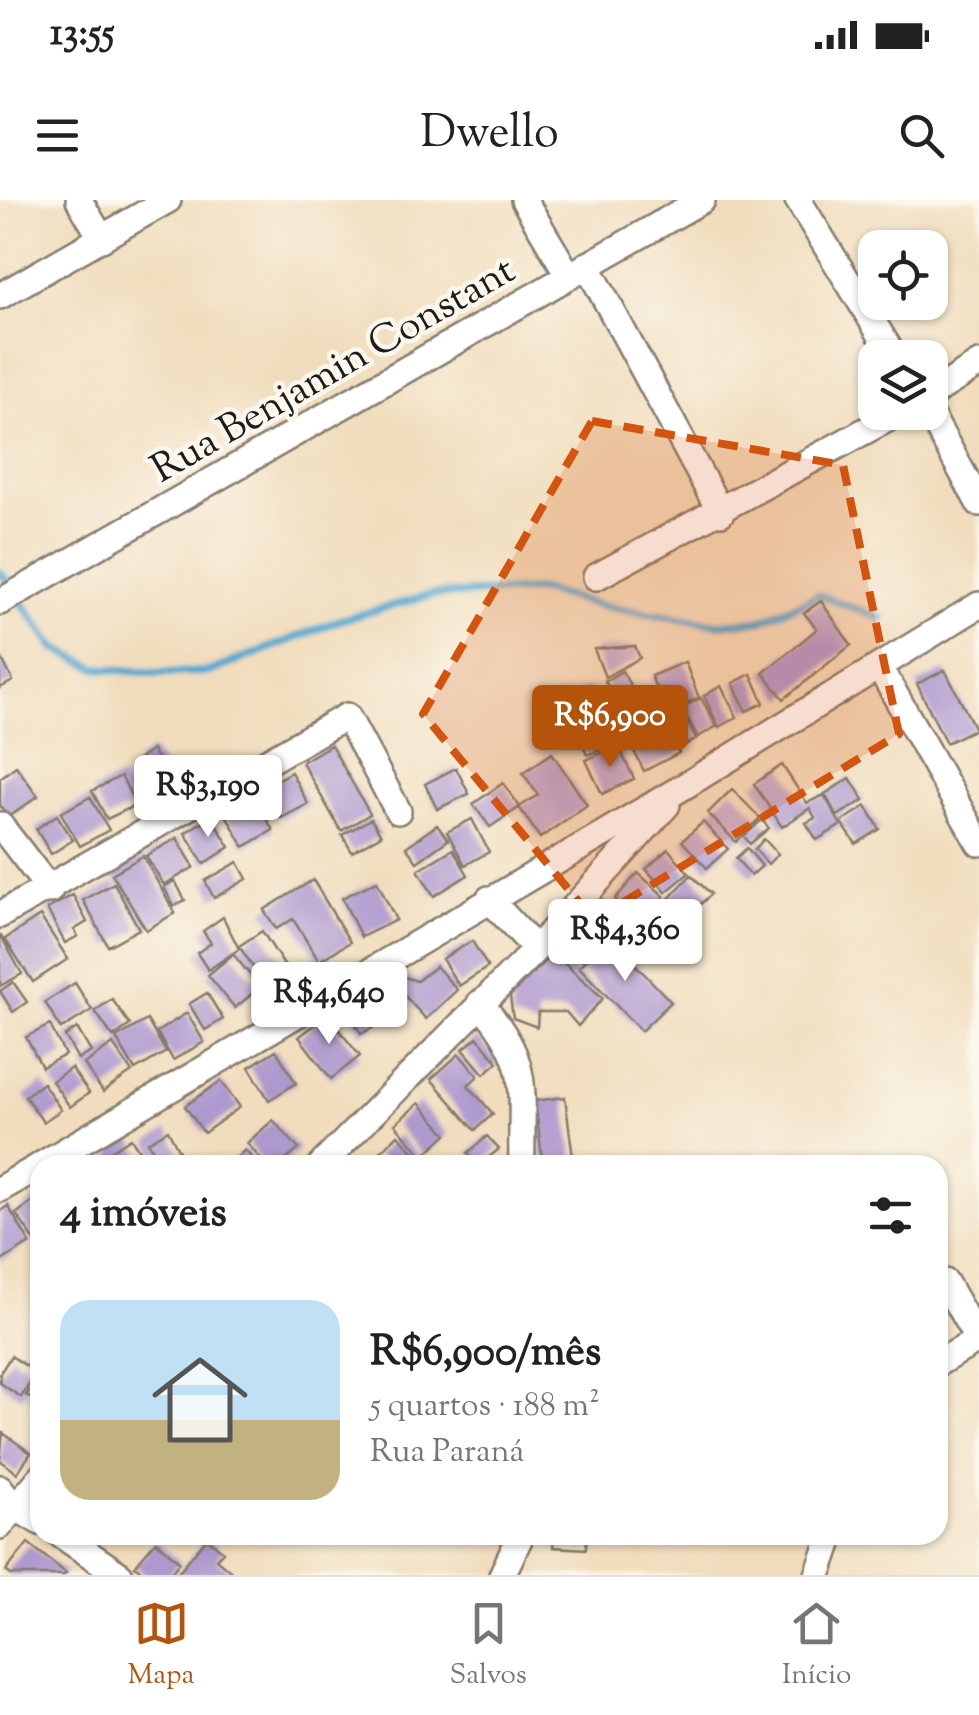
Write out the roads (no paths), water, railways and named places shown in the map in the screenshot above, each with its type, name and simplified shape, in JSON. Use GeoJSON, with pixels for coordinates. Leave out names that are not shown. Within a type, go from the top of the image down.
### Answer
{"type":"FeatureCollection","features":[{"type":"Feature","properties":{"kind":"street"},"geometry":{"type":"LineString","coordinates":[[79,200],[102,239]]}},
{"type":"Feature","properties":{"kind":"street"},"geometry":{"type":"LineString","coordinates":[[0,296],[168,200]]}},
{"type":"Feature","properties":{"kind":"street"},"geometry":{"type":"LineString","coordinates":[[524,200],[578,271],[721,513]]}},
{"type":"Feature","properties":{"kind":"street","name":"Rua Benjamin Constant"},"geometry":{"type":"LineString","coordinates":[[0,602],[702,200]]}},
{"type":"Feature","properties":{"kind":"street"},"geometry":{"type":"LineString","coordinates":[[798,200],[885,340]]}},
{"type":"Feature","properties":{"kind":"street"},"geometry":{"type":"LineString","coordinates":[[948,384],[979,364]]}},
{"type":"Feature","properties":{"kind":"street"},"geometry":{"type":"LineString","coordinates":[[596,577],[721,513],[868,430]]}},
{"type":"Feature","properties":{"kind":"street"},"geometry":{"type":"LineString","coordinates":[[939,430],[979,502]]}},
{"type":"Feature","properties":{"kind":"street"},"geometry":{"type":"LineString","coordinates":[[57,1155],[683,787],[979,606]]}},
{"type":"Feature","properties":{"kind":"street"},"geometry":{"type":"LineString","coordinates":[[880,668],[979,843]]}},
{"type":"Feature","properties":{"kind":"street"},"geometry":{"type":"LineString","coordinates":[[0,915],[50,890],[347,716],[398,811]]}},
{"type":"Feature","properties":{"kind":"street"},"geometry":{"type":"LineString","coordinates":[[331,1155],[536,949],[683,787]]}},
{"type":"Feature","properties":{"kind":"street"},"geometry":{"type":"LineString","coordinates":[[0,824],[50,890]]}},
{"type":"Feature","properties":{"kind":"street"},"geometry":{"type":"LineString","coordinates":[[489,899],[536,949]]}},
{"type":"Feature","properties":{"kind":"street"},"geometry":{"type":"LineString","coordinates":[[480,1003],[512,1044],[522,1072],[522,1155]]}},
{"type":"Feature","properties":{"kind":"street"},"geometry":{"type":"LineString","coordinates":[[0,1188],[30,1171]]}},
{"type":"Feature","properties":{"kind":"street"},"geometry":{"type":"LineString","coordinates":[[948,1287],[978,1341],[948,1358]]}},
{"type":"Feature","properties":{"kind":"street"},"geometry":{"type":"LineString","coordinates":[[30,1486],[5,1507],[30,1518]]}},
{"type":"Feature","properties":{"kind":"street"},"geometry":{"type":"LineString","coordinates":[[76,1545],[120,1575]]}},
{"type":"Feature","properties":{"kind":"street"},"geometry":{"type":"LineString","coordinates":[[502,1575],[516,1545]]}},
{"type":"Feature","properties":{"kind":"street"},"geometry":{"type":"LineString","coordinates":[[818,1575],[828,1545]]}},
{"type":"Feature","properties":{"kind":"waterway"},"geometry":{"type":"LineString","coordinates":[[0,572],[55,648],[96,668],[157,673],[209,672],[340,620],[431,595],[542,590],[602,606],[719,624],[759,621],[819,595],[881,618]]}}]}
